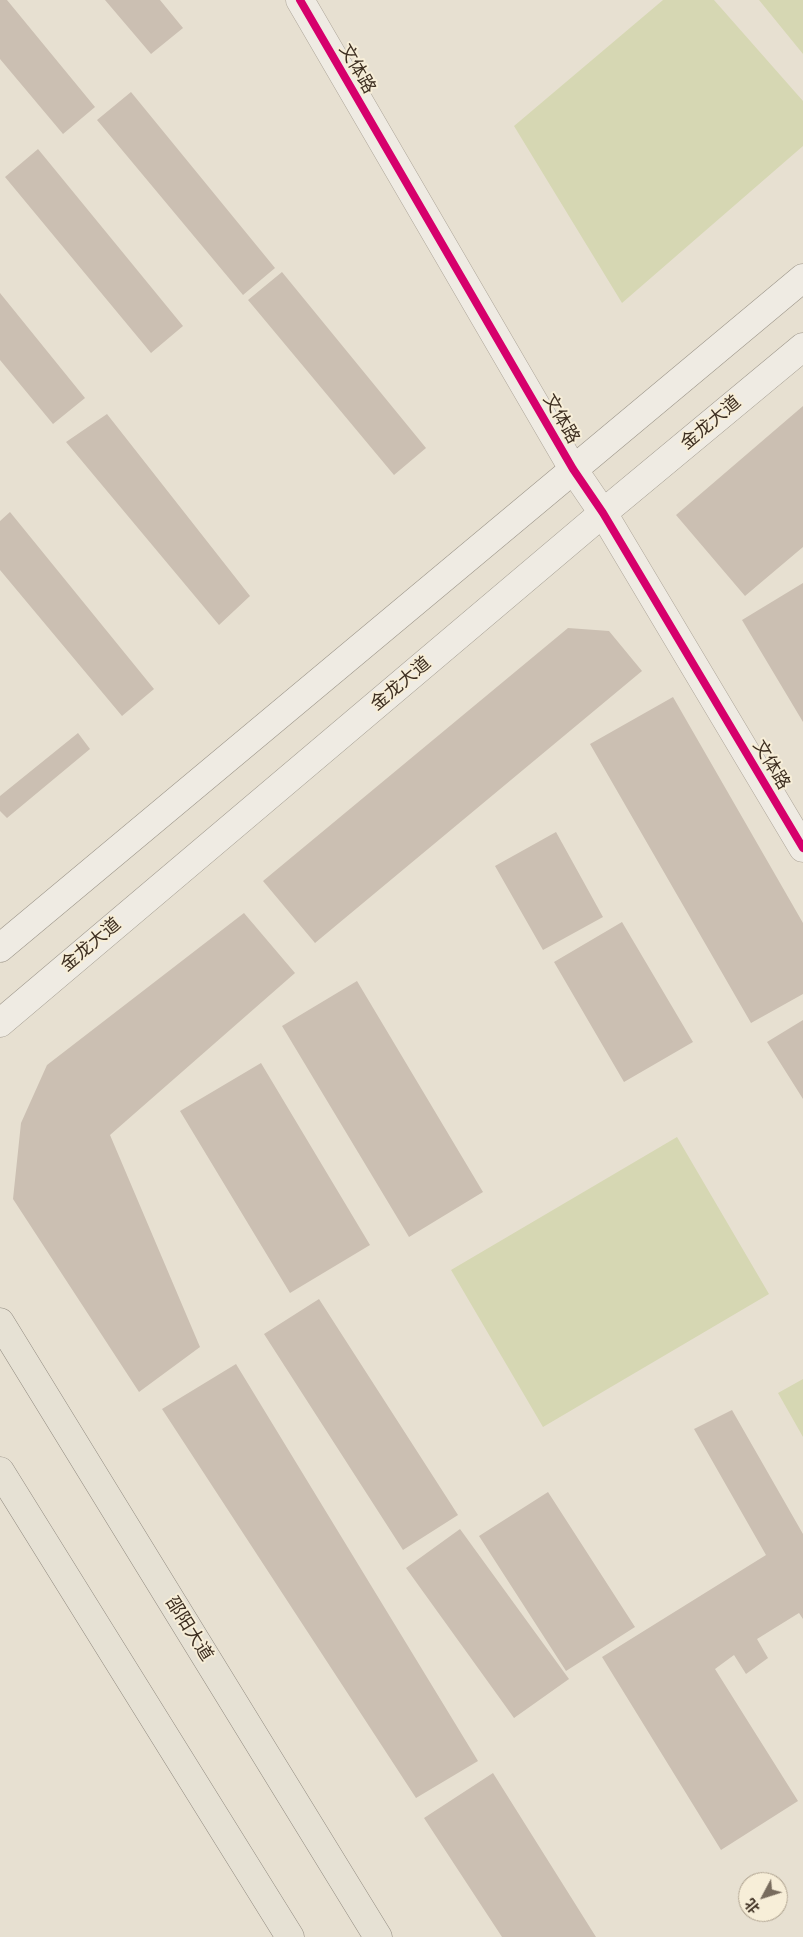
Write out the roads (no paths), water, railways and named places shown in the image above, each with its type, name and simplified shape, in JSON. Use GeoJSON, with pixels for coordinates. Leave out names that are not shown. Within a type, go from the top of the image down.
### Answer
{"type":"FeatureCollection","features":[{"type":"Feature","properties":{"kind":"main road","name":"文体路"},"geometry":{"type":"LineString","coordinates":[[300,0],[572,469],[603,513],[803,848]]}},
{"type":"Feature","properties":{"kind":"main road"},"geometry":{"type":"LineString","coordinates":[[0,948],[803,278]]}},
{"type":"Feature","properties":{"kind":"main road","name":"金龙大道"},"geometry":{"type":"LineString","coordinates":[[0,1023],[603,513],[803,347]]}},
{"type":"Feature","properties":{"kind":"main road","name":"邵阳大道"},"geometry":{"type":"LineString","coordinates":[[0,1322],[378,1937]]}},
{"type":"Feature","properties":{"kind":"main road"},"geometry":{"type":"LineString","coordinates":[[0,1471],[290,1937]]}}]}
